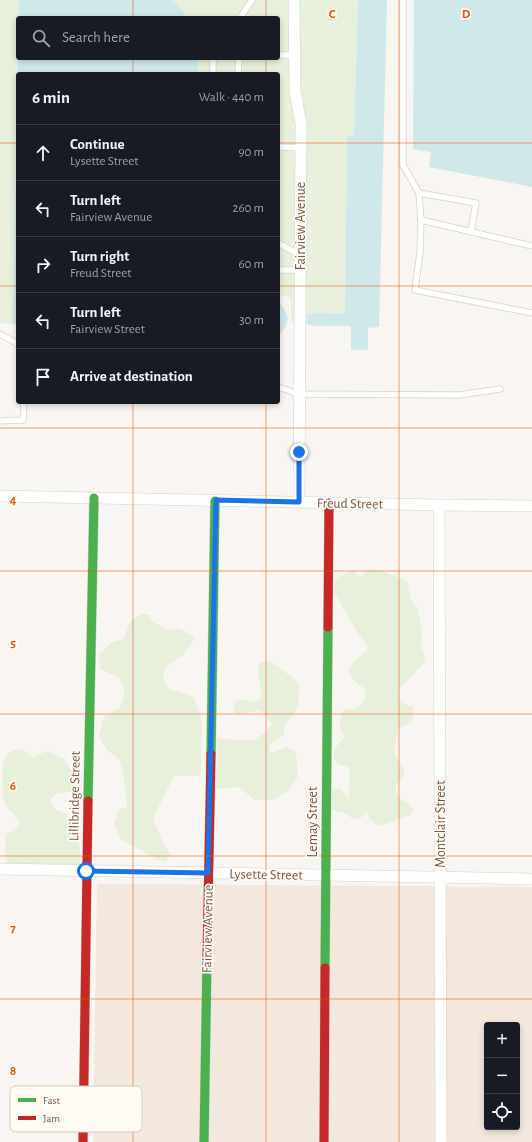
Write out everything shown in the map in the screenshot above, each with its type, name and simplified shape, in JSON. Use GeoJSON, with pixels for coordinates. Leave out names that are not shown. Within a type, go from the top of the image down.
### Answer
{"type":"FeatureCollection","features":[{"type":"Feature","properties":{"kind":"street","name":"Fairview Avenue"},"geometry":{"type":"LineString","coordinates":[[294,0],[295,92],[301,124],[299,502]]}},
{"type":"Feature","properties":{"kind":"street","name":"Freud Street"},"geometry":{"type":"LineString","coordinates":[[0,496],[532,506]]}},
{"type":"Feature","properties":{"kind":"street","name":"Lillibridge Street"},"geometry":{"type":"LineString","coordinates":[[84,1086],[86,871],[94,498]]}},
{"type":"Feature","properties":{"kind":"street","name":"Fairview Avenue"},"geometry":{"type":"LineString","coordinates":[[204,1142],[216,500]]}},
{"type":"Feature","properties":{"kind":"street","name":"Lemay Street"},"geometry":{"type":"LineString","coordinates":[[324,1142],[329,502]]}},
{"type":"Feature","properties":{"kind":"street","name":"Montclair Street"},"geometry":{"type":"LineString","coordinates":[[439,505],[441,1142]]}},
{"type":"Feature","properties":{"kind":"street","name":"Lysette Street"},"geometry":{"type":"LineString","coordinates":[[0,869],[532,879]]}},
{"type":"Feature","properties":{"kind":"street","name":"Lillibridge Street"},"geometry":{"type":"LineString","coordinates":[[83,1132],[83,1142]]}},
{"type":"Feature","properties":{"kind":"lane"},"geometry":{"type":"LineString","coordinates":[[241,16],[252,0]]}},
{"type":"Feature","properties":{"kind":"lane"},"geometry":{"type":"LineString","coordinates":[[403,0],[403,165],[419,193],[421,220],[420,252],[416,290],[532,312]]}},
{"type":"Feature","properties":{"kind":"lane"},"geometry":{"type":"LineString","coordinates":[[280,55],[295,55]]}},
{"type":"Feature","properties":{"kind":"lane"},"geometry":{"type":"LineString","coordinates":[[213,60],[213,72]]}},
{"type":"Feature","properties":{"kind":"lane"},"geometry":{"type":"LineString","coordinates":[[238,60],[238,72]]}},
{"type":"Feature","properties":{"kind":"lane"},"geometry":{"type":"LineString","coordinates":[[280,147],[301,148]]}},
{"type":"Feature","properties":{"kind":"lane"},"geometry":{"type":"LineString","coordinates":[[419,193],[476,203],[470,231]]}},
{"type":"Feature","properties":{"kind":"lane"},"geometry":{"type":"LineString","coordinates":[[421,220],[532,246]]}},
{"type":"Feature","properties":{"kind":"lane"},"geometry":{"type":"LineString","coordinates":[[280,245],[300,256]]}},
{"type":"Feature","properties":{"kind":"lane"},"geometry":{"type":"LineString","coordinates":[[280,270],[300,270]]}},
{"type":"Feature","properties":{"kind":"lane"},"geometry":{"type":"LineString","coordinates":[[0,334],[16,343]]}},
{"type":"Feature","properties":{"kind":"lane"},"geometry":{"type":"LineString","coordinates":[[280,388],[299,394],[459,394],[500,389]]}},
{"type":"Feature","properties":{"kind":"lane"},"geometry":{"type":"LineString","coordinates":[[0,421],[23,420],[24,404]]}},
{"type":"Feature","properties":{"kind":"path"},"geometry":{"type":"LineString","coordinates":[[491,179],[498,0]]}},
{"type":"Feature","properties":{"kind":"shaded area"},"geometry":{"type":"Polygon","coordinates":[[[97,884],[532,887],[532,1142],[93,1142],[93,1132],[142,1132],[142,1086],[94,1086],[97,884]]]}},
{"type":"Feature","properties":{"kind":"green space"},"geometry":{"type":"Polygon","coordinates":[[[0,0],[19,0],[19,16],[16,16],[16,60],[18,60],[18,72],[16,72],[13,324],[0,323],[0,0]]]}},
{"type":"Feature","properties":{"kind":"green space"},"geometry":{"type":"Polygon","coordinates":[[[173,0],[358,0],[354,136],[347,136],[345,314],[316,313],[307,315],[307,324],[291,322],[291,298],[280,295],[280,72],[198,72],[198,60],[280,60],[280,16],[184,16],[184,12],[173,0]]]}},
{"type":"Feature","properties":{"kind":"green space"},"geometry":{"type":"Polygon","coordinates":[[[374,569],[407,581],[411,600],[417,607],[422,631],[421,646],[426,660],[400,689],[399,696],[401,703],[413,707],[413,718],[406,725],[399,728],[394,746],[396,756],[405,773],[395,787],[400,798],[413,810],[410,815],[379,826],[370,820],[366,811],[362,817],[355,820],[343,812],[332,810],[332,789],[341,789],[349,799],[350,767],[337,764],[333,755],[336,747],[344,737],[339,723],[343,710],[355,708],[362,704],[366,696],[365,689],[352,679],[349,670],[354,661],[366,652],[368,646],[356,630],[335,594],[334,586],[337,578],[353,570],[359,576],[363,576],[367,570],[374,569]]]}},
{"type":"Feature","properties":{"kind":"green space"},"geometry":{"type":"Polygon","coordinates":[[[144,614],[150,615],[151,621],[168,630],[180,628],[195,638],[183,655],[166,667],[163,673],[164,681],[167,687],[194,697],[202,721],[201,776],[174,776],[153,818],[163,843],[170,854],[165,863],[120,839],[114,823],[119,809],[127,807],[124,777],[120,760],[107,750],[99,737],[104,717],[120,708],[125,692],[119,678],[100,669],[99,654],[113,642],[124,639],[128,626],[132,620],[144,614]]]}},
{"type":"Feature","properties":{"kind":"green space"},"geometry":{"type":"Polygon","coordinates":[[[267,661],[273,663],[297,681],[299,689],[298,705],[294,715],[286,723],[283,736],[271,743],[269,749],[271,753],[288,747],[296,752],[298,776],[289,790],[274,800],[255,800],[239,787],[216,789],[217,739],[253,740],[265,733],[272,724],[260,710],[236,715],[233,708],[236,701],[245,699],[249,702],[254,702],[262,698],[258,667],[261,662],[267,661]]]}},
{"type":"Feature","properties":{"kind":"green space"},"geometry":{"type":"Polygon","coordinates":[[[21,749],[33,758],[36,755],[48,751],[64,759],[70,769],[82,773],[81,796],[68,792],[57,793],[50,800],[54,809],[68,814],[71,828],[80,846],[80,863],[76,865],[7,864],[5,852],[6,834],[16,829],[19,823],[3,799],[3,767],[4,761],[9,753],[14,750],[21,749]]]}},
{"type":"Feature","properties":{"kind":"water"},"geometry":{"type":"Polygon","coordinates":[[[19,0],[173,0],[184,12],[184,16],[19,16],[19,0]]]}},
{"type":"Feature","properties":{"kind":"water"},"geometry":{"type":"Polygon","coordinates":[[[358,0],[387,0],[379,327],[368,328],[368,350],[351,350],[351,326],[316,326],[307,324],[307,315],[316,313],[345,314],[347,136],[354,136],[358,0]]]}},
{"type":"Feature","properties":{"kind":"water"},"geometry":{"type":"Polygon","coordinates":[[[414,0],[532,0],[532,187],[429,167],[431,152],[413,149],[414,0]]]}},
{"type":"Feature","properties":{"kind":"water"},"geometry":{"type":"Polygon","coordinates":[[[18,60],[198,60],[198,72],[18,72],[18,60]]]}},
{"type":"Feature","properties":{"kind":"water"},"geometry":{"type":"Polygon","coordinates":[[[16,164],[16,324],[13,324],[16,164]]]}},
{"type":"Feature","properties":{"kind":"water"},"geometry":{"type":"Polygon","coordinates":[[[280,303],[288,319],[280,335],[280,303]]]}},
{"type":"Feature","properties":{"kind":"traffic: fast"},"geometry":{"type":"LineString","coordinates":[[88,801],[94,498]]}},
{"type":"Feature","properties":{"kind":"traffic: fast"},"geometry":{"type":"LineString","coordinates":[[211,754],[215,501]]}},
{"type":"Feature","properties":{"kind":"traffic: fast"},"geometry":{"type":"LineString","coordinates":[[325,968],[328,627]]}},
{"type":"Feature","properties":{"kind":"traffic: fast"},"geometry":{"type":"LineString","coordinates":[[204,1142],[207,959]]}},
{"type":"Feature","properties":{"kind":"traffic: jam"},"geometry":{"type":"LineString","coordinates":[[328,627],[329,503]]}},
{"type":"Feature","properties":{"kind":"traffic: jam"},"geometry":{"type":"LineString","coordinates":[[207,959],[211,754]]}},
{"type":"Feature","properties":{"kind":"traffic: jam"},"geometry":{"type":"LineString","coordinates":[[84,1086],[88,801]]}},
{"type":"Feature","properties":{"kind":"traffic: jam"},"geometry":{"type":"LineString","coordinates":[[324,1142],[325,968]]}},
{"type":"Feature","properties":{"kind":"traffic: jam"},"geometry":{"type":"LineString","coordinates":[[83,1132],[83,1142]]}},
{"type":"Feature","properties":{"kind":"route"},"geometry":{"type":"LineString","coordinates":[[86,871],[208,873],[216,500],[299,502],[299,452]]}}]}
